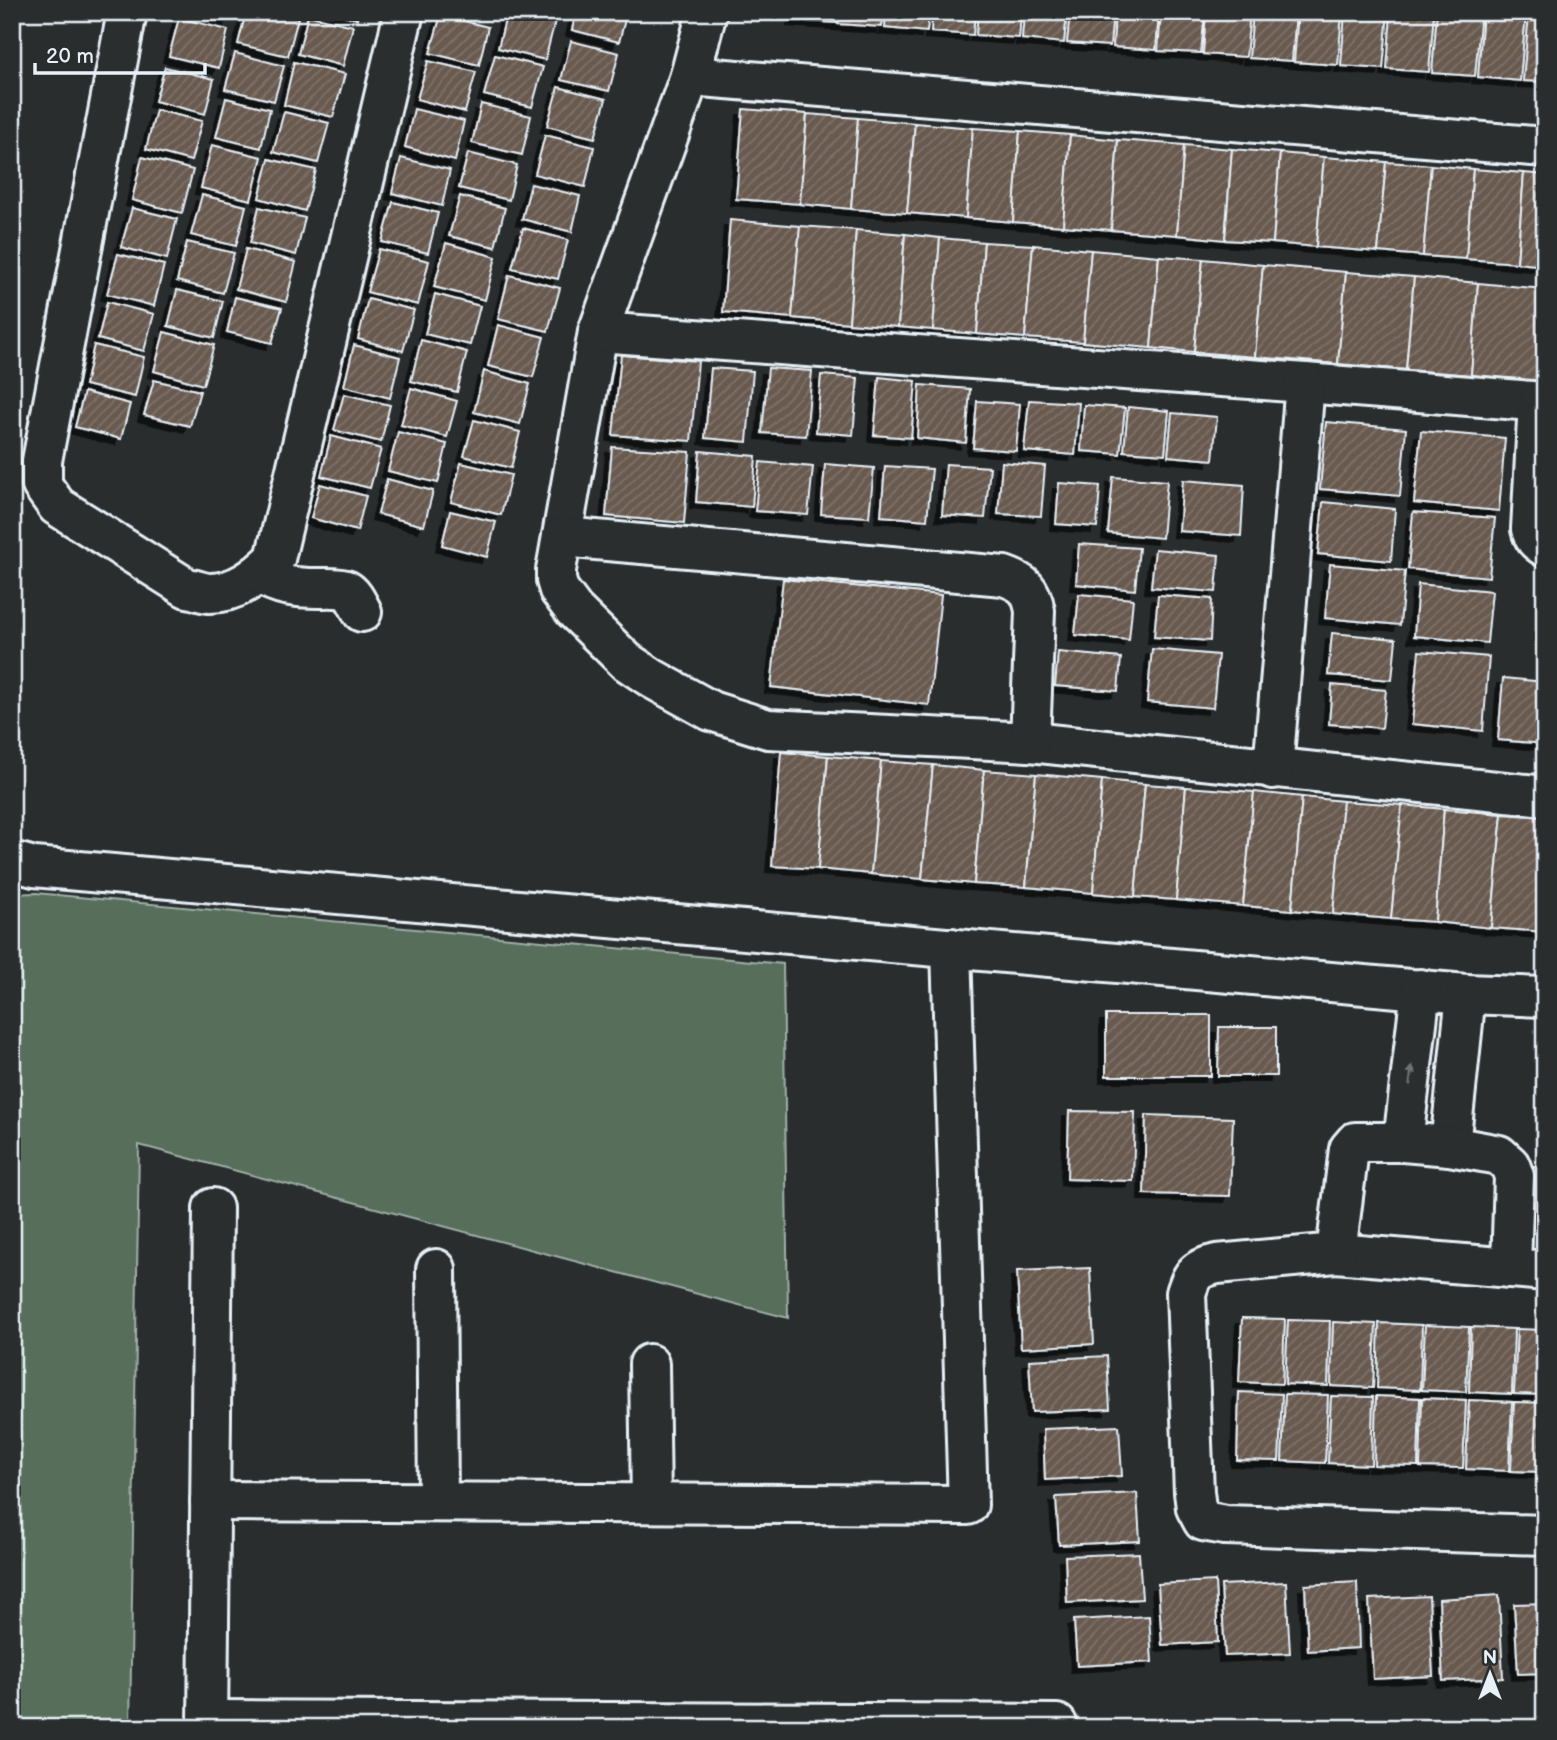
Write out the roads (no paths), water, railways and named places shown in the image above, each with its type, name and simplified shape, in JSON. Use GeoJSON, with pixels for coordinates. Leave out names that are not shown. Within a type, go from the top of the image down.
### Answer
{"type":"FeatureCollection","features":[{"type":"Feature","properties":{"kind":"street"},"geometry":{"type":"LineString","coordinates":[[127,12],[42,461],[42,485],[57,506],[187,588],[210,593],[243,585],[260,574],[275,559],[404,12]]}},
{"type":"Feature","properties":{"kind":"street"},"geometry":{"type":"LineString","coordinates":[[707,12],[690,76],[598,332],[556,570],[559,590],[574,610],[626,661],[711,711],[768,729],[1030,742],[1545,796]]}},
{"type":"Feature","properties":{"kind":"street"},"geometry":{"type":"LineString","coordinates":[[690,76],[1545,147]]}},
{"type":"Feature","properties":{"kind":"street"},"geometry":{"type":"LineString","coordinates":[[598,332],[1542,402],[1531,529],[1537,543],[1545,547]]}},
{"type":"Feature","properties":{"kind":"street"},"geometry":{"type":"LineString","coordinates":[[1273,769],[1305,383]]}},
{"type":"Feature","properties":{"kind":"street"},"geometry":{"type":"LineString","coordinates":[[562,537],[1004,576],[1019,581],[1031,594],[1035,611],[1030,742]]}},
{"type":"Feature","properties":{"kind":"street"},"geometry":{"type":"LineString","coordinates":[[260,574],[272,582],[300,588],[348,591],[362,612]]}},
{"type":"Feature","properties":{"kind":"street"},"geometry":{"type":"LineString","coordinates":[[12,861],[34,867],[1466,994],[1545,997]]}},
{"type":"Feature","properties":{"kind":"street"},"geometry":{"type":"LineString","coordinates":[[210,1501],[968,1505],[950,947]]}},
{"type":"Feature","properties":{"kind":"street"},"geometry":{"type":"LineString","coordinates":[[1403,1142],[1421,989]]}},
{"type":"Feature","properties":{"kind":"street"},"geometry":{"type":"LineString","coordinates":[[1450,1146],[1466,994]]}},
{"type":"Feature","properties":{"kind":"street"},"geometry":{"type":"LineString","coordinates":[[1336,1253],[1350,1146],[1355,1142],[1450,1146],[1499,1155],[1510,1165],[1528,1269],[1336,1253],[1199,1268],[1186,1293],[1194,1492],[1199,1516],[1203,1521],[1225,1525],[1545,1535]]}},
{"type":"Feature","properties":{"kind":"street"},"geometry":{"type":"LineString","coordinates":[[213,1208],[208,1724],[1057,1724]]}},
{"type":"Feature","properties":{"kind":"street"},"geometry":{"type":"LineString","coordinates":[[436,1269],[438,1502]]}},
{"type":"Feature","properties":{"kind":"street"},"geometry":{"type":"LineString","coordinates":[[649,1364],[651,1503]]}}]}
